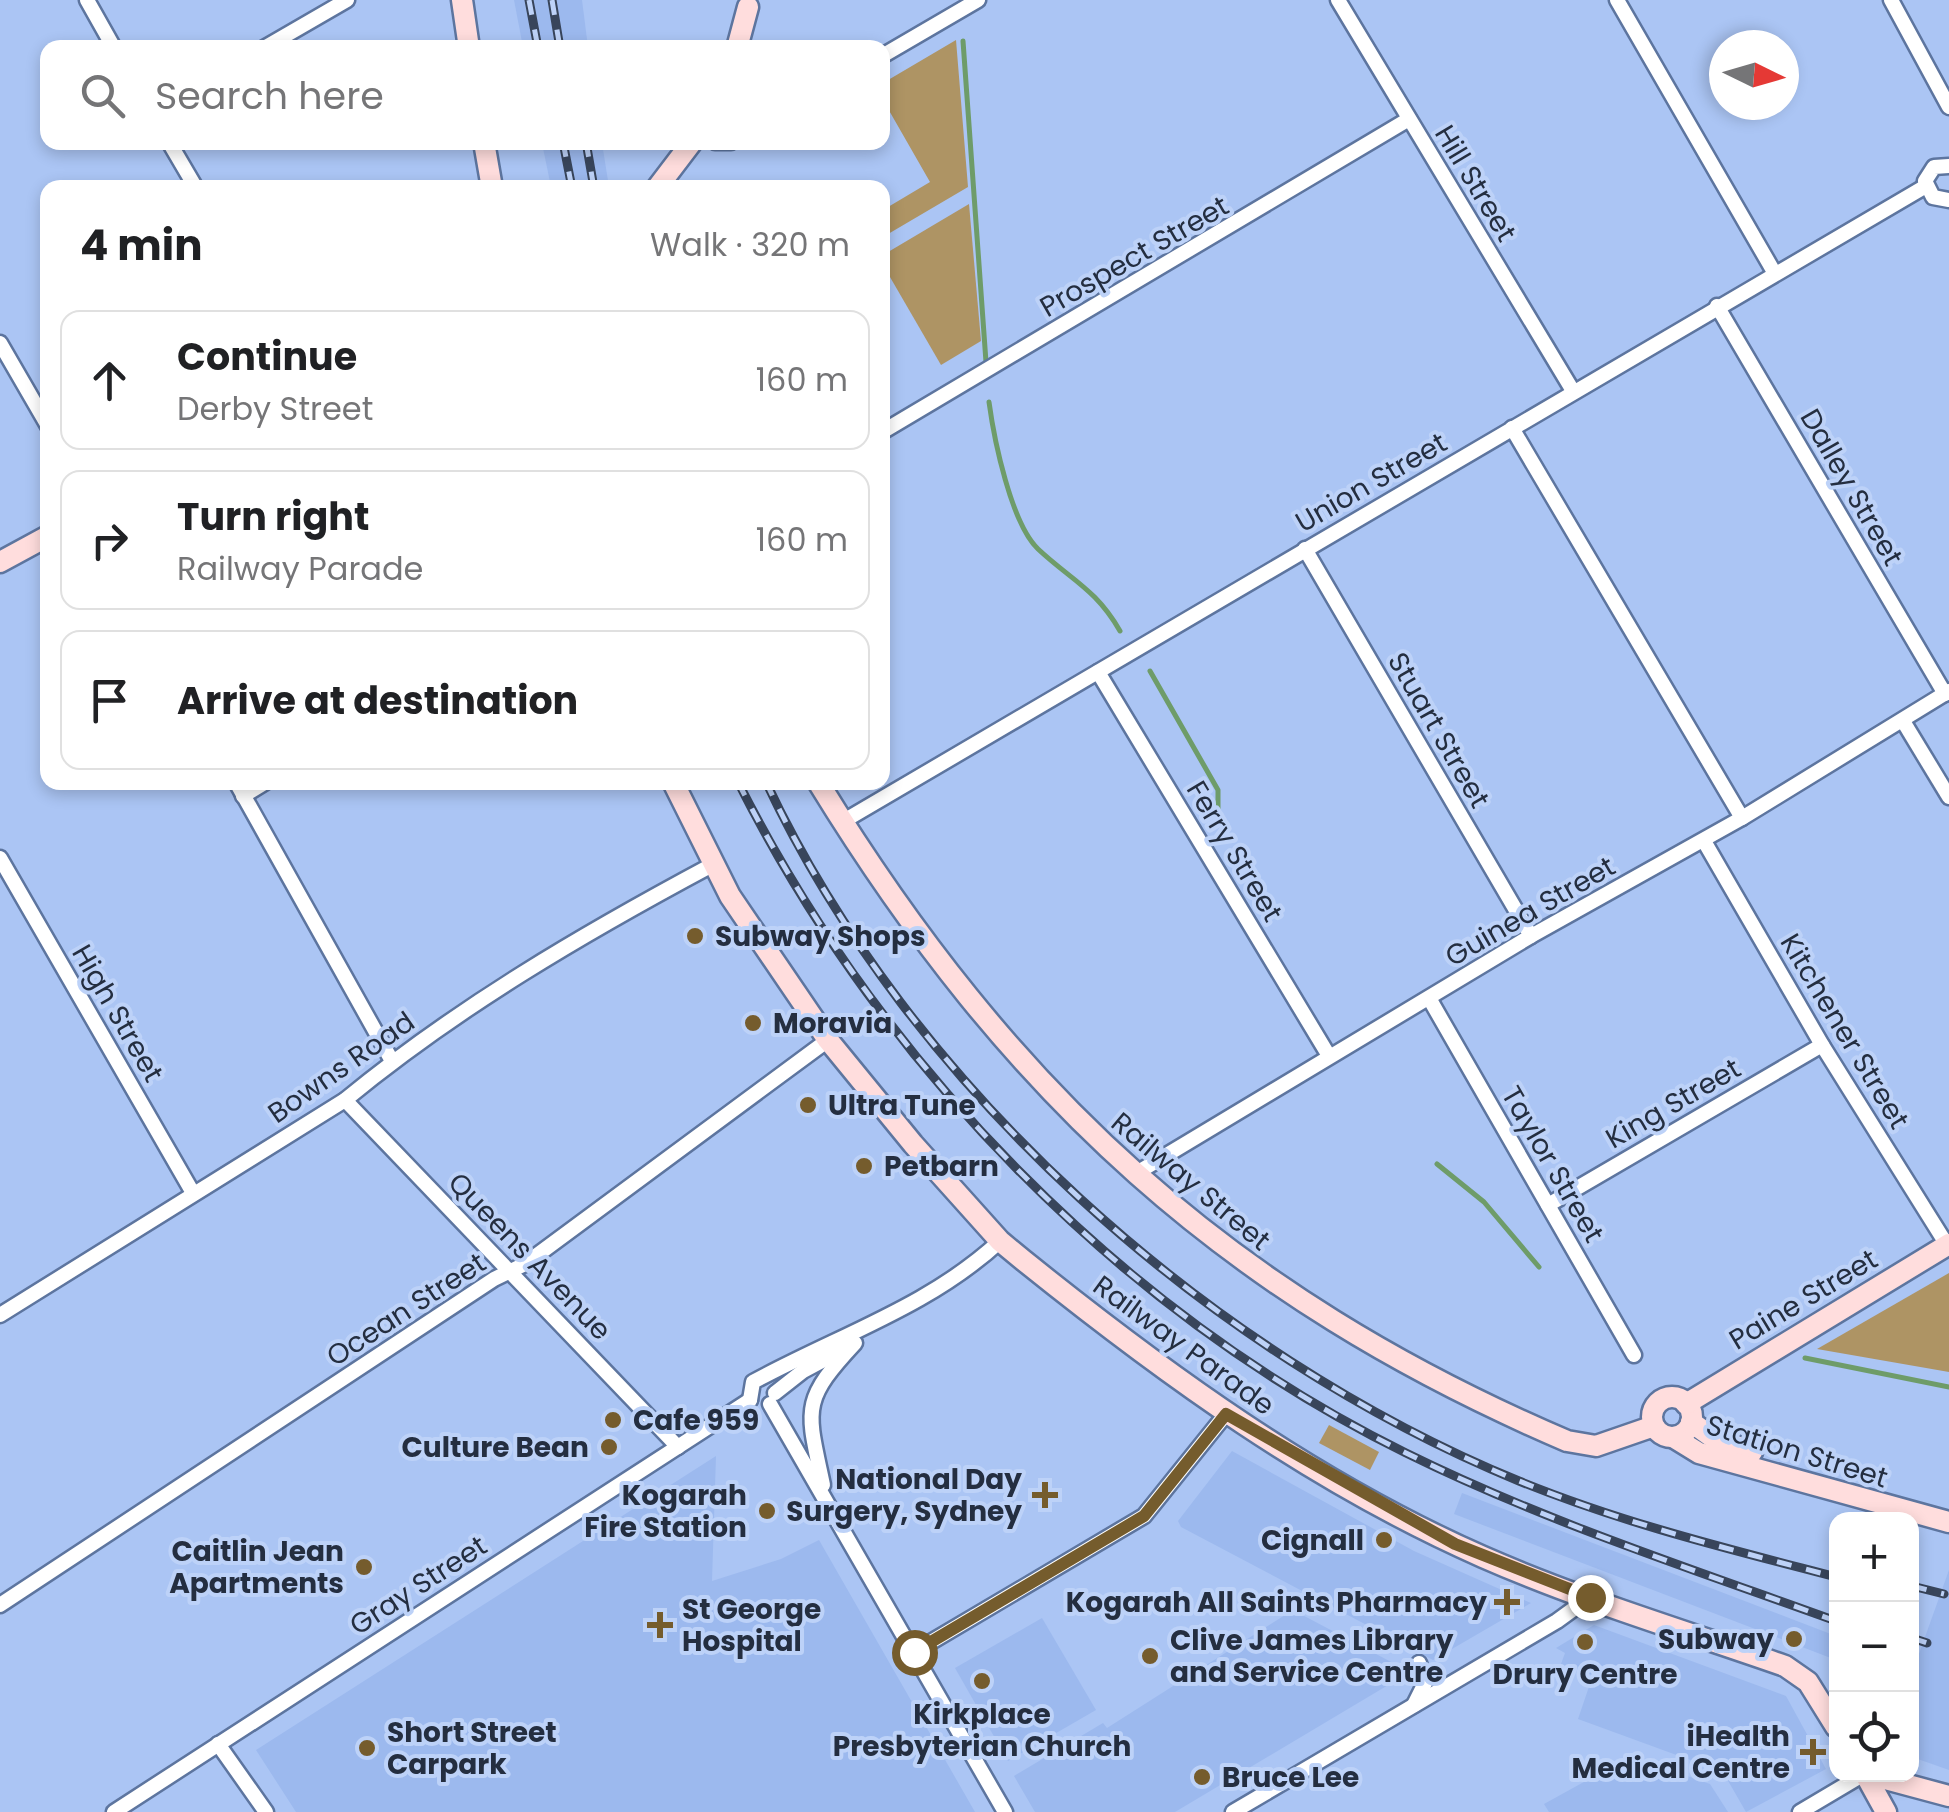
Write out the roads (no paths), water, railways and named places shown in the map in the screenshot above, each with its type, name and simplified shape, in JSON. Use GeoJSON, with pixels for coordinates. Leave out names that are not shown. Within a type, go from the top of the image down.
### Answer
{"type":"FeatureCollection","features":[{"type":"Feature","properties":{"kind":"main road"},"geometry":{"type":"LineString","coordinates":[[462,0],[468,40]]}},
{"type":"Feature","properties":{"kind":"main road"},"geometry":{"type":"LineString","coordinates":[[739,40],[753,2]]}},
{"type":"Feature","properties":{"kind":"main road"},"geometry":{"type":"LineString","coordinates":[[485,150],[491,180]]}},
{"type":"Feature","properties":{"kind":"main road"},"geometry":{"type":"LineString","coordinates":[[663,180],[686,150]]}},
{"type":"Feature","properties":{"kind":"main road"},"geometry":{"type":"LineString","coordinates":[[0,562],[40,540]]}},
{"type":"Feature","properties":{"kind":"main road","name":"Railway Parade"},"geometry":{"type":"LineString","coordinates":[[677,790],[712,865],[828,1040],[1000,1241],[1102,1324],[1226,1414],[1455,1544],[1590,1597],[1776,1662],[1808,1682],[1829,1716]]}},
{"type":"Feature","properties":{"kind":"main road","name":"Railway Parade"},"geometry":{"type":"LineString","coordinates":[[688,790],[689,815]]}},
{"type":"Feature","properties":{"kind":"main road","name":"Railway Street"},"geometry":{"type":"LineString","coordinates":[[823,790],[964,995],[1051,1094],[1214,1240],[1315,1311],[1448,1385],[1579,1445],[1614,1442],[1654,1426]]}},
{"type":"Feature","properties":{"kind":"main road","name":"Paine Street"},"geometry":{"type":"LineString","coordinates":[[1688,1413],[1948,1244]]}},
{"type":"Feature","properties":{"kind":"main road"},"geometry":{"type":"LineString","coordinates":[[1676,1398],[1688,1413],[1684,1432],[1674,1437],[1654,1426],[1652,1412],[1660,1401],[1676,1398]]}},
{"type":"Feature","properties":{"kind":"main road","name":"Station Street"},"geometry":{"type":"LineString","coordinates":[[1688,1413],[1732,1446],[1894,1498],[1908,1509]]}},
{"type":"Feature","properties":{"kind":"main road","name":"Station Street"},"geometry":{"type":"LineString","coordinates":[[1674,1437],[1698,1453],[1735,1460],[1892,1509],[1908,1509],[1949,1522]]}},
{"type":"Feature","properties":{"kind":"main road"},"geometry":{"type":"LineString","coordinates":[[1869,1782],[1886,1812]]}},
{"type":"Feature","properties":{"kind":"main road"},"geometry":{"type":"LineString","coordinates":[[1896,1782],[1949,1796]]}},
{"type":"Feature","properties":{"kind":"street"},"geometry":{"type":"LineString","coordinates":[[86,0],[109,40]]}},
{"type":"Feature","properties":{"kind":"street"},"geometry":{"type":"LineString","coordinates":[[278,40],[347,0]]}},
{"type":"Feature","properties":{"kind":"street"},"geometry":{"type":"LineString","coordinates":[[890,51],[978,0]]}},
{"type":"Feature","properties":{"kind":"street","name":"Hill Street"},"geometry":{"type":"LineString","coordinates":[[1338,0],[1574,391]]}},
{"type":"Feature","properties":{"kind":"street"},"geometry":{"type":"LineString","coordinates":[[1618,0],[1774,272]]}},
{"type":"Feature","properties":{"kind":"street"},"geometry":{"type":"LineString","coordinates":[[1891,0],[1949,107]]}},
{"type":"Feature","properties":{"kind":"street","name":"Prospect Street"},"geometry":{"type":"LineString","coordinates":[[890,427],[1409,119]]}},
{"type":"Feature","properties":{"kind":"street"},"geometry":{"type":"LineString","coordinates":[[175,150],[191,180]]}},
{"type":"Feature","properties":{"kind":"street","name":"Union Street"},"geometry":{"type":"LineString","coordinates":[[842,822],[1926,186],[1934,167],[1949,166]]}},
{"type":"Feature","properties":{"kind":"street"},"geometry":{"type":"LineString","coordinates":[[1926,186],[1936,199],[1949,200]]}},
{"type":"Feature","properties":{"kind":"street","name":"Dalley Street"},"geometry":{"type":"LineString","coordinates":[[1717,306],[1947,692]]}},
{"type":"Feature","properties":{"kind":"street"},"geometry":{"type":"LineString","coordinates":[[0,342],[40,412]]}},
{"type":"Feature","properties":{"kind":"street"},"geometry":{"type":"LineString","coordinates":[[1512,428],[1742,818]]}},
{"type":"Feature","properties":{"kind":"street","name":"Stuart Street"},"geometry":{"type":"LineString","coordinates":[[1304,550],[1531,936]]}},
{"type":"Feature","properties":{"kind":"street","name":"Ferry Street"},"geometry":{"type":"LineString","coordinates":[[1098,672],[1329,1056]]}},
{"type":"Feature","properties":{"kind":"street","name":"Guinea Street"},"geometry":{"type":"LineString","coordinates":[[1136,1174],[1531,936],[1704,841],[1947,692]]}},
{"type":"Feature","properties":{"kind":"street"},"geometry":{"type":"LineString","coordinates":[[1903,721],[1949,797]]}},
{"type":"Feature","properties":{"kind":"street"},"geometry":{"type":"LineString","coordinates":[[240,790],[392,1061]]}},
{"type":"Feature","properties":{"kind":"street","name":"Kitchener Street"},"geometry":{"type":"LineString","coordinates":[[1704,841],[1822,1045],[1948,1244]]}},
{"type":"Feature","properties":{"kind":"street","name":"High Street"},"geometry":{"type":"LineString","coordinates":[[0,858],[193,1193]]}},
{"type":"Feature","properties":{"kind":"street","name":"Bowns Road"},"geometry":{"type":"LineString","coordinates":[[0,1315],[345,1100],[392,1061],[554,951],[712,865]]}},
{"type":"Feature","properties":{"kind":"street","name":"Taylor Street"},"geometry":{"type":"LineString","coordinates":[[1429,998],[1634,1355]]}},
{"type":"Feature","properties":{"kind":"street","name":"Ocean Street"},"geometry":{"type":"LineString","coordinates":[[0,1605],[510,1272],[828,1040]]}},
{"type":"Feature","properties":{"kind":"street","name":"King Street"},"geometry":{"type":"LineString","coordinates":[[1548,1205],[1822,1045]]}},
{"type":"Feature","properties":{"kind":"street","name":"Queens Avenue"},"geometry":{"type":"LineString","coordinates":[[345,1100],[678,1446]]}},
{"type":"Feature","properties":{"kind":"street"},"geometry":{"type":"LineString","coordinates":[[894,1314],[855,1343],[803,1371],[772,1399],[758,1406],[750,1400],[748,1390],[755,1381],[894,1314],[967,1271],[1000,1241]]}},
{"type":"Feature","properties":{"kind":"street"},"geometry":{"type":"LineString","coordinates":[[826,1500],[812,1431],[812,1401],[820,1380],[855,1343]]}},
{"type":"Feature","properties":{"kind":"street"},"geometry":{"type":"LineString","coordinates":[[755,1381],[768,1382],[772,1399],[826,1500],[1005,1812]]}},
{"type":"Feature","properties":{"kind":"street","name":"Gray Street"},"geometry":{"type":"LineString","coordinates":[[114,1812],[750,1400]]}},
{"type":"Feature","properties":{"kind":"street"},"geometry":{"type":"LineString","coordinates":[[914,1652],[1144,1516],[1226,1414]]}},
{"type":"Feature","properties":{"kind":"street"},"geometry":{"type":"LineString","coordinates":[[1233,1812],[1558,1622],[1590,1597]]}},
{"type":"Feature","properties":{"kind":"street"},"geometry":{"type":"LineString","coordinates":[[1414,1706],[1424,1683],[1419,1663]]}},
{"type":"Feature","properties":{"kind":"street"},"geometry":{"type":"LineString","coordinates":[[218,1744],[266,1812]]}},
{"type":"Feature","properties":{"kind":"street"},"geometry":{"type":"LineString","coordinates":[[1800,1812],[1851,1782]]}},
{"type":"Feature","properties":{"kind":"waterway"},"geometry":{"type":"LineString","coordinates":[[963,41],[986,362]]}},
{"type":"Feature","properties":{"kind":"waterway"},"geometry":{"type":"LineString","coordinates":[[989,402],[1005,480],[1028,537],[1092,595],[1120,631]]}},
{"type":"Feature","properties":{"kind":"waterway"},"geometry":{"type":"LineString","coordinates":[[1150,671],[1218,790],[1218,821]]}},
{"type":"Feature","properties":{"kind":"waterway"},"geometry":{"type":"LineString","coordinates":[[1437,1164],[1484,1202],[1539,1267]]}},
{"type":"Feature","properties":{"kind":"waterway"},"geometry":{"type":"LineString","coordinates":[[1805,1358],[1949,1387]]}},
{"type":"Feature","properties":{"kind":"railway"},"geometry":{"type":"LineString","coordinates":[[529,0],[536,40]]}},
{"type":"Feature","properties":{"kind":"railway"},"geometry":{"type":"LineString","coordinates":[[552,0],[559,40]]}},
{"type":"Feature","properties":{"kind":"railway"},"geometry":{"type":"LineString","coordinates":[[565,150],[570,180]]}},
{"type":"Feature","properties":{"kind":"railway"},"geometry":{"type":"LineString","coordinates":[[587,150],[593,180]]}},
{"type":"Feature","properties":{"kind":"railway"},"geometry":{"type":"LineString","coordinates":[[742,790],[796,886],[863,986],[937,1081],[1019,1171],[1107,1253],[1202,1328],[1301,1395],[1458,1478],[1619,1543],[1829,1618]]}},
{"type":"Feature","properties":{"kind":"railway"},"geometry":{"type":"LineString","coordinates":[[770,790],[827,894],[901,1002],[986,1104],[1080,1199],[1183,1285],[1291,1362],[1404,1427],[1519,1481],[1636,1522],[1829,1575]]}},
{"type":"Feature","properties":{"kind":"railway"},"geometry":{"type":"LineString","coordinates":[[1919,1588],[1944,1594]]}},
{"type":"Feature","properties":{"kind":"railway"},"geometry":{"type":"LineString","coordinates":[[1919,1640],[1927,1643]]}},
{"type":"Feature","properties":{"kind":"place","name":"Subway Shops"},"geometry":{"type":"Point","coordinates":[695,936]}},
{"type":"Feature","properties":{"kind":"place","name":"Moravia"},"geometry":{"type":"Point","coordinates":[753,1023]}},
{"type":"Feature","properties":{"kind":"place","name":"Ultra Tune"},"geometry":{"type":"Point","coordinates":[808,1105]}},
{"type":"Feature","properties":{"kind":"place","name":"Petbarn"},"geometry":{"type":"Point","coordinates":[864,1166]}},
{"type":"Feature","properties":{"kind":"place","name":"Cafe 959"},"geometry":{"type":"Point","coordinates":[613,1420]}},
{"type":"Feature","properties":{"kind":"place","name":"Culture Bean"},"geometry":{"type":"Point","coordinates":[609,1447]}},
{"type":"Feature","properties":{"kind":"place","name":"National Day Surgery, Sydney"},"geometry":{"type":"Point","coordinates":[1045,1495]}},
{"type":"Feature","properties":{"kind":"place","name":"Kogarah Fire Station"},"geometry":{"type":"Point","coordinates":[767,1511]}},
{"type":"Feature","properties":{"kind":"place","name":"Cignall"},"geometry":{"type":"Point","coordinates":[1384,1540]}},
{"type":"Feature","properties":{"kind":"place","name":"Caitlin Jean Apartments"},"geometry":{"type":"Point","coordinates":[364,1567]}},
{"type":"Feature","properties":{"kind":"place","name":"Kogarah All Saints Pharmacy"},"geometry":{"type":"Point","coordinates":[1507,1602]}},
{"type":"Feature","properties":{"kind":"place","name":"St George Hospital"},"geometry":{"type":"Point","coordinates":[660,1625]}},
{"type":"Feature","properties":{"kind":"place","name":"Subway"},"geometry":{"type":"Point","coordinates":[1794,1639]}},
{"type":"Feature","properties":{"kind":"place","name":"Drury Centre"},"geometry":{"type":"Point","coordinates":[1585,1642]}},
{"type":"Feature","properties":{"kind":"place","name":"Clive James Library and Service Centre"},"geometry":{"type":"Point","coordinates":[1150,1656]}},
{"type":"Feature","properties":{"kind":"place","name":"Kirkplace Presbyterian Church"},"geometry":{"type":"Point","coordinates":[982,1681]}},
{"type":"Feature","properties":{"kind":"place","name":"Short Street Carpark"},"geometry":{"type":"Point","coordinates":[367,1748]}},
{"type":"Feature","properties":{"kind":"place","name":"iHealth Medical Centre"},"geometry":{"type":"Point","coordinates":[1813,1752]}},
{"type":"Feature","properties":{"kind":"place","name":"Bruce Lee"},"geometry":{"type":"Point","coordinates":[1202,1777]}}]}
